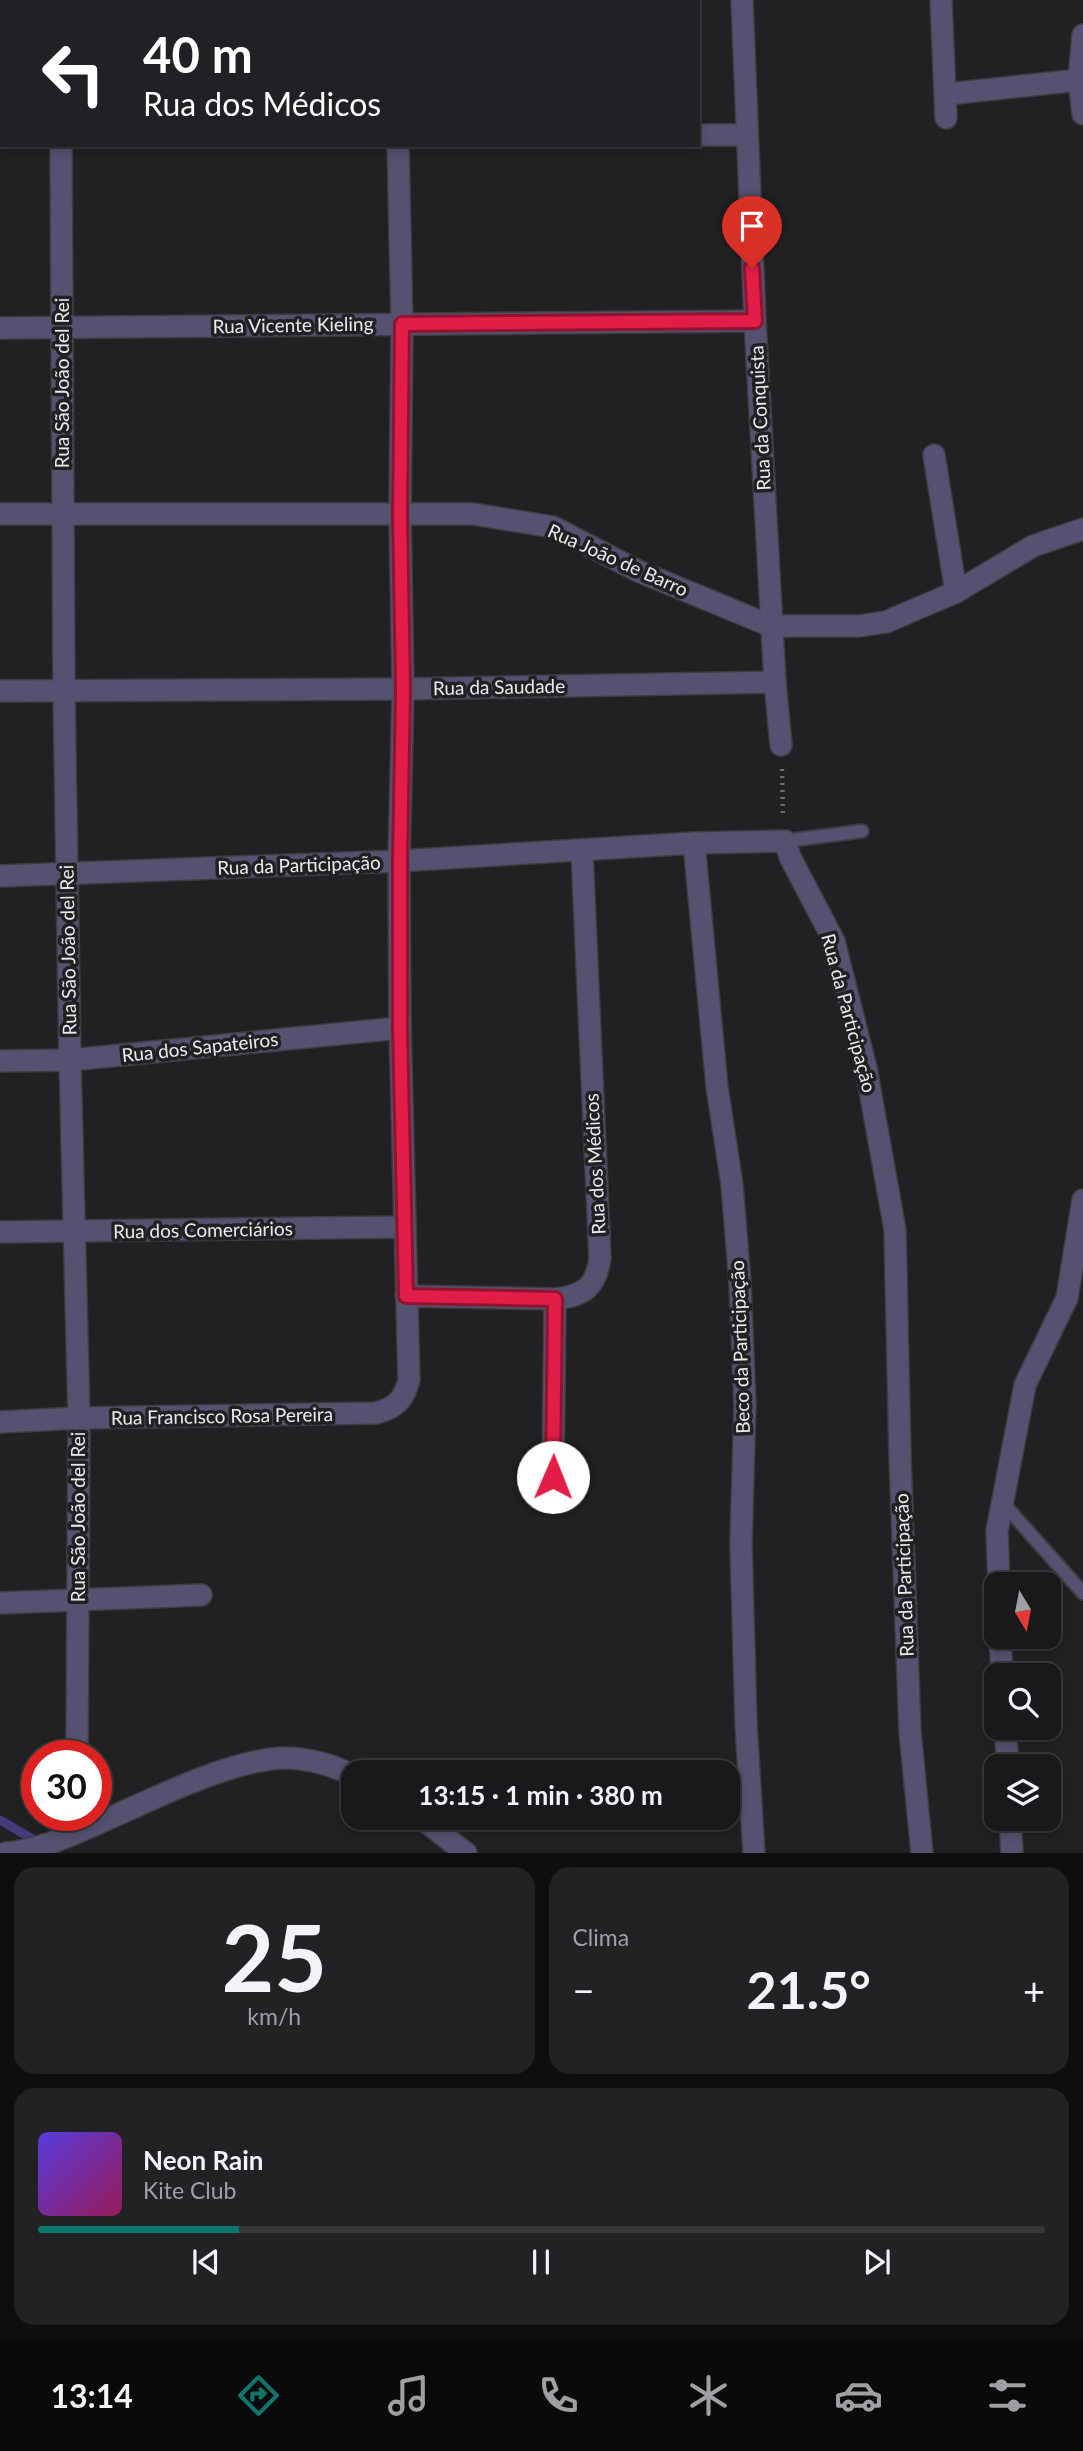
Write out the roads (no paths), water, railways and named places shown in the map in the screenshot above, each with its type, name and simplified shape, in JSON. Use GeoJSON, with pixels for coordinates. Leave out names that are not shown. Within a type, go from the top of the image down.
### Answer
{"type":"FeatureCollection","features":[{"type":"Feature","properties":{"kind":"street","name":"Rua da Conquista"},"geometry":{"type":"LineString","coordinates":[[742,0],[771,626]]}},
{"type":"Feature","properties":{"kind":"street"},"geometry":{"type":"LineString","coordinates":[[941,0],[946,118]]}},
{"type":"Feature","properties":{"kind":"street"},"geometry":{"type":"LineString","coordinates":[[1083,35],[1079,80],[1083,114]]}},
{"type":"Feature","properties":{"kind":"street"},"geometry":{"type":"LineString","coordinates":[[947,94],[1079,80]]}},
{"type":"Feature","properties":{"kind":"street"},"geometry":{"type":"LineString","coordinates":[[700,135],[747,135]]}},
{"type":"Feature","properties":{"kind":"street","name":"Rua São João del Rei"},"geometry":{"type":"LineString","coordinates":[[61,147],[64,691],[79,1418],[77,1740]]}},
{"type":"Feature","properties":{"kind":"street"},"geometry":{"type":"LineString","coordinates":[[398,147],[402,324],[400,515],[403,689],[400,1028],[406,1296]]}},
{"type":"Feature","properties":{"kind":"street","name":"Rua Vicente Kieling"},"geometry":{"type":"LineString","coordinates":[[0,328],[755,321]]}},
{"type":"Feature","properties":{"kind":"street"},"geometry":{"type":"LineString","coordinates":[[934,455],[956,592]]}},
{"type":"Feature","properties":{"kind":"street","name":"Rua João de Barro"},"geometry":{"type":"LineString","coordinates":[[0,514],[473,514],[553,527],[638,571],[771,626],[859,626],[886,622],[956,592],[1033,546],[1083,529]]}},
{"type":"Feature","properties":{"kind":"street"},"geometry":{"type":"LineString","coordinates":[[771,626],[781,745]]}},
{"type":"Feature","properties":{"kind":"street","name":"Rua da Saudade"},"geometry":{"type":"LineString","coordinates":[[0,691],[403,689],[775,682]]}},
{"type":"Feature","properties":{"kind":"street","name":"Rua da Participação"},"geometry":{"type":"LineString","coordinates":[[0,876],[400,861],[582,852],[694,843],[785,841],[790,857],[834,941],[866,1068],[895,1230],[910,1732],[922,1853]]}},
{"type":"Feature","properties":{"kind":"street","name":"Beco da Participação"},"geometry":{"type":"LineString","coordinates":[[694,843],[717,1087],[732,1185],[740,1283],[745,1405],[741,1543],[746,1724],[754,1853]]}},
{"type":"Feature","properties":{"kind":"street","name":"Rua dos Médicos"},"geometry":{"type":"LineString","coordinates":[[406,1296],[555,1299],[569,1297],[584,1290],[597,1277],[600,1258],[582,852]]}},
{"type":"Feature","properties":{"kind":"street","name":"Rua dos Sapateiros"},"geometry":{"type":"LineString","coordinates":[[0,1061],[70,1060],[400,1028]]}},
{"type":"Feature","properties":{"kind":"street"},"geometry":{"type":"LineString","coordinates":[[999,1572],[997,1531],[1025,1385],[1067,1298],[1083,1200]]}},
{"type":"Feature","properties":{"kind":"street","name":"Rua dos Comerciários"},"geometry":{"type":"LineString","coordinates":[[0,1233],[405,1227]]}},
{"type":"Feature","properties":{"kind":"street","name":"Rua Francisco Rosa Pereira"},"geometry":{"type":"LineString","coordinates":[[0,1422],[79,1418],[376,1413],[389,1410],[406,1393],[409,1380],[406,1296]]}},
{"type":"Feature","properties":{"kind":"street"},"geometry":{"type":"LineString","coordinates":[[553,1477],[555,1299]]}},
{"type":"Feature","properties":{"kind":"street"},"geometry":{"type":"LineString","coordinates":[[0,1603],[201,1595]]}},
{"type":"Feature","properties":{"kind":"street"},"geometry":{"type":"LineString","coordinates":[[112,1811],[223,1771],[272,1759],[311,1760],[341,1771]]}},
{"type":"Feature","properties":{"kind":"street"},"geometry":{"type":"LineString","coordinates":[[436,1830],[466,1853]]}},
{"type":"Feature","properties":{"kind":"street"},"geometry":{"type":"LineString","coordinates":[[6,1853],[23,1852],[63,1831]]}},
{"type":"Feature","properties":{"kind":"street"},"geometry":{"type":"LineString","coordinates":[[1011,1831],[1012,1853]]}},
{"type":"Feature","properties":{"kind":"lane"},"geometry":{"type":"LineString","coordinates":[[785,841],[862,831]]}},
{"type":"Feature","properties":{"kind":"lane"},"geometry":{"type":"LineString","coordinates":[[1002,1502],[1083,1593]]}},
{"type":"Feature","properties":{"kind":"waterway"},"geometry":{"type":"LineString","coordinates":[[0,1820],[56,1853]]}}]}
